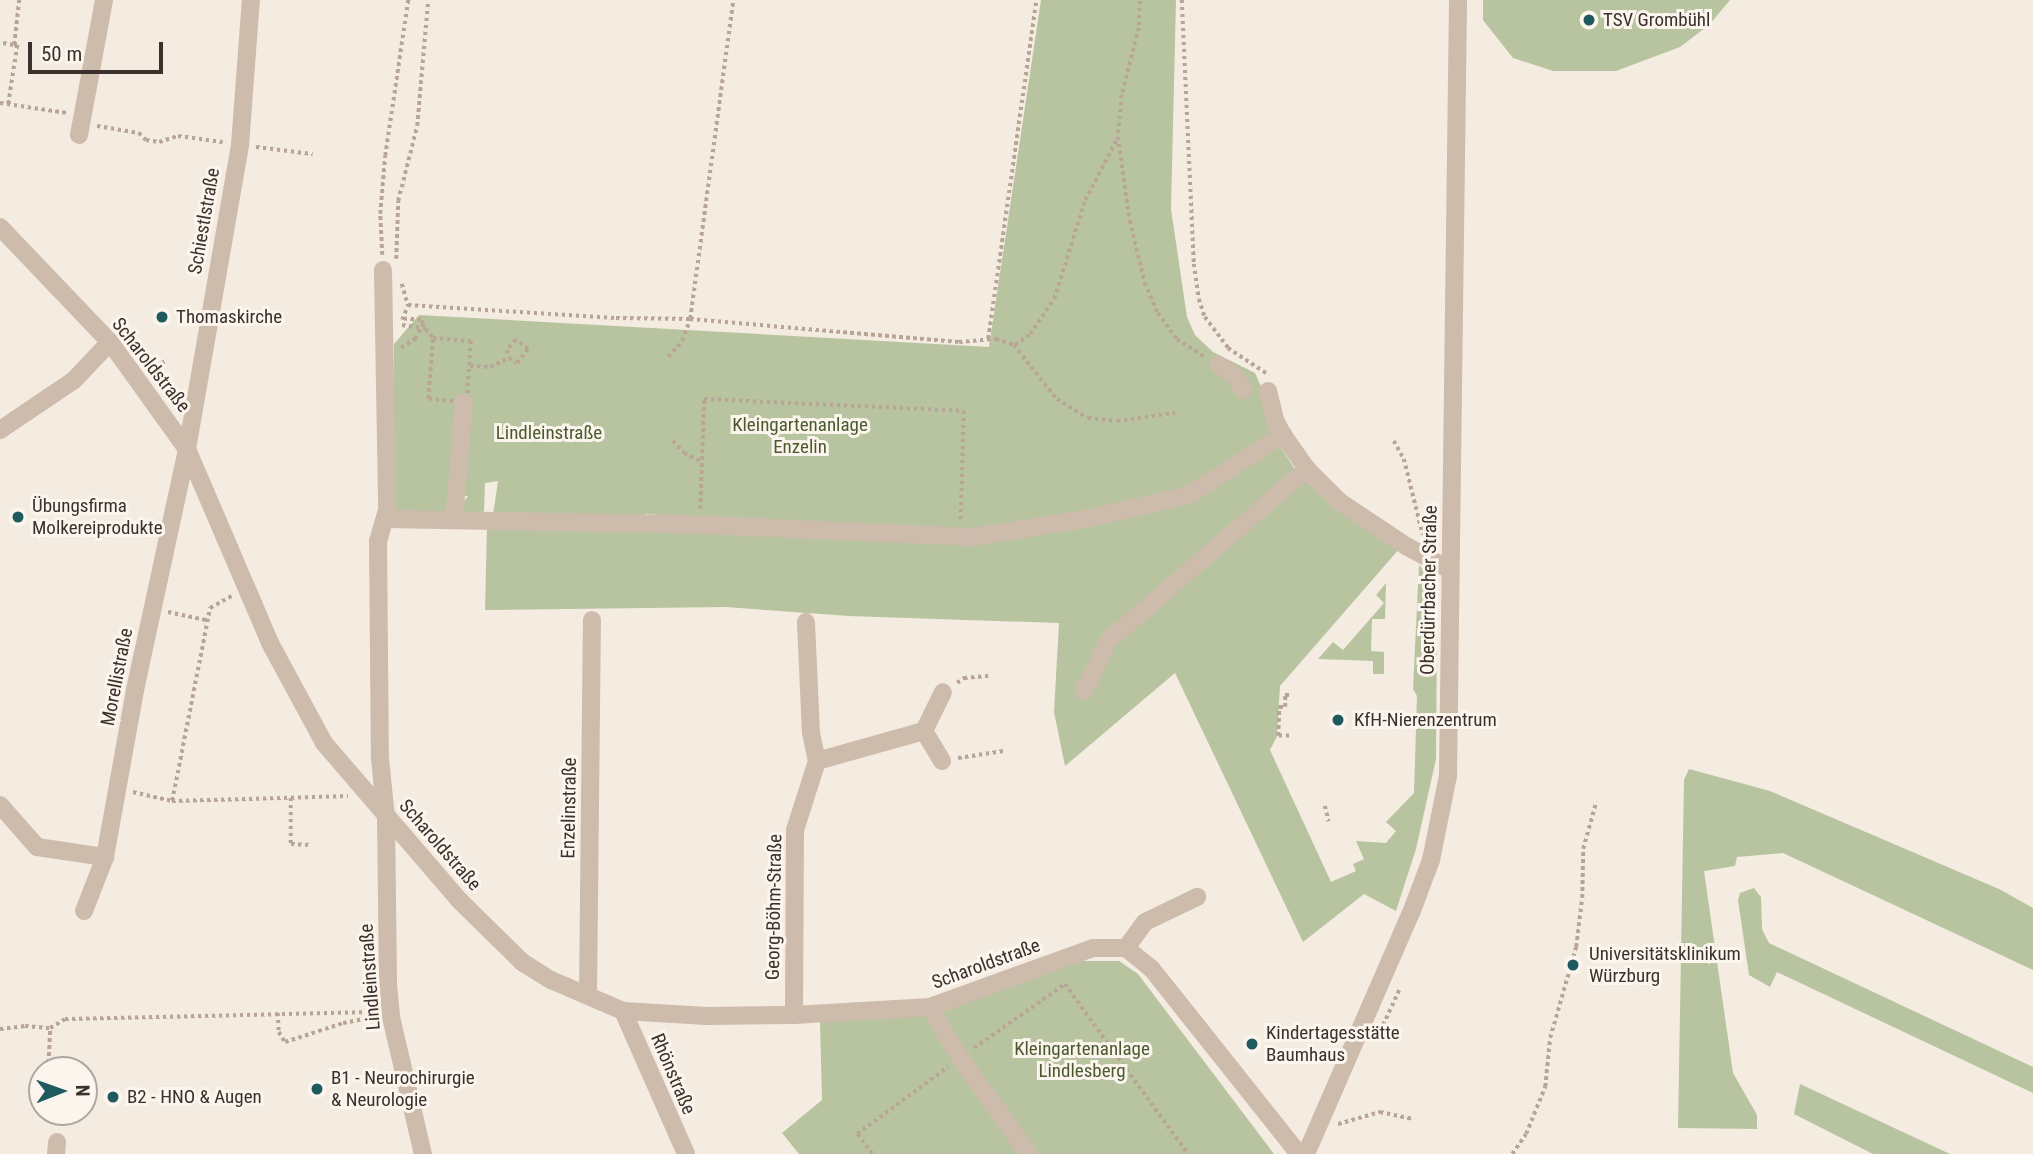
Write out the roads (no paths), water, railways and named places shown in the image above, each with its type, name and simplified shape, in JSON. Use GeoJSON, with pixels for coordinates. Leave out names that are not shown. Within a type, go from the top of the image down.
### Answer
{"type":"FeatureCollection","features":[{"type":"Feature","properties":{"kind":"street"},"geometry":{"type":"LineString","coordinates":[[81,125],[104,0]]}},
{"type":"Feature","properties":{"kind":"street","name":"Schiestlstraße"},"geometry":{"type":"LineString","coordinates":[[187,449],[239,145],[251,0]]}},
{"type":"Feature","properties":{"kind":"street","name":"Oberdürrbacher Straße"},"geometry":{"type":"LineString","coordinates":[[1306,1154],[1411,913],[1431,860],[1448,776],[1458,0]]}},
{"type":"Feature","properties":{"kind":"street","name":"Scharoldstraße"},"geometry":{"type":"LineString","coordinates":[[0,226],[110,342],[187,449],[270,643],[324,743],[460,901],[522,962],[551,980],[623,1011],[707,1016],[794,1014],[930,1007],[1093,948],[1126,948]]}},
{"type":"Feature","properties":{"kind":"street","name":"Lindleinstraße"},"geometry":{"type":"LineString","coordinates":[[394,271],[385,346],[387,519],[378,541],[380,758],[386,818],[389,1009],[423,1154]]}},
{"type":"Feature","properties":{"kind":"street"},"geometry":{"type":"LineString","coordinates":[[0,430],[74,380],[110,342]]}},
{"type":"Feature","properties":{"kind":"street"},"geometry":{"type":"LineString","coordinates":[[1219,365],[1235,376],[1243,390]]}},
{"type":"Feature","properties":{"kind":"street"},"geometry":{"type":"LineString","coordinates":[[1268,391],[1275,420],[1283,435],[1307,469],[1340,502],[1450,570]]}},
{"type":"Feature","properties":{"kind":"street"},"geometry":{"type":"LineString","coordinates":[[454,520],[464,402]]}},
{"type":"Feature","properties":{"kind":"street"},"geometry":{"type":"LineString","coordinates":[[387,519],[699,525],[961,538],[1086,519],[1189,495],[1283,435]]}},
{"type":"Feature","properties":{"kind":"street","name":"Morellistraße"},"geometry":{"type":"LineString","coordinates":[[84,911],[105,857],[187,449]]}},
{"type":"Feature","properties":{"kind":"street"},"geometry":{"type":"LineString","coordinates":[[1084,691],[1109,640],[1307,469]]}},
{"type":"Feature","properties":{"kind":"street","name":"Enzelinstraße"},"geometry":{"type":"LineString","coordinates":[[588,995],[592,620]]}},
{"type":"Feature","properties":{"kind":"street","name":"Georg-Böhm-Straße"},"geometry":{"type":"LineString","coordinates":[[794,1014],[795,831],[817,761],[811,733],[806,622]]}},
{"type":"Feature","properties":{"kind":"street"},"geometry":{"type":"LineString","coordinates":[[817,761],[924,732],[943,692]]}},
{"type":"Feature","properties":{"kind":"street"},"geometry":{"type":"LineString","coordinates":[[924,732],[942,761]]}},
{"type":"Feature","properties":{"kind":"street"},"geometry":{"type":"LineString","coordinates":[[0,805],[37,847],[105,857]]}},
{"type":"Feature","properties":{"kind":"street"},"geometry":{"type":"LineString","coordinates":[[1197,897],[1145,922],[1126,948],[1151,968],[1299,1154]]}},
{"type":"Feature","properties":{"kind":"street"},"geometry":{"type":"LineString","coordinates":[[930,1007],[960,1058],[1030,1154]]}},
{"type":"Feature","properties":{"kind":"street","name":"Rhönstraße"},"geometry":{"type":"LineString","coordinates":[[623,1011],[686,1154]]}},
{"type":"Feature","properties":{"kind":"place","name":"TSV Grombühl"},"geometry":{"type":"Point","coordinates":[1589,20]}},
{"type":"Feature","properties":{"kind":"place","name":"Thomaskirche"},"geometry":{"type":"Point","coordinates":[162,317]}},
{"type":"Feature","properties":{"kind":"place","name":"Übungsfirma Molkereiprodukte"},"geometry":{"type":"Point","coordinates":[18,517]}},
{"type":"Feature","properties":{"kind":"place","name":"KfH-Nierenzentrum"},"geometry":{"type":"Point","coordinates":[1338,720]}},
{"type":"Feature","properties":{"kind":"place","name":"Universitätsklinikum Würzburg"},"geometry":{"type":"Point","coordinates":[1573,965]}},
{"type":"Feature","properties":{"kind":"place","name":"Kindertagesstätte Baumhaus"},"geometry":{"type":"Point","coordinates":[1252,1044]}},
{"type":"Feature","properties":{"kind":"place","name":"B1 - Neurochirurgie & Neurologie"},"geometry":{"type":"Point","coordinates":[317,1089]}},
{"type":"Feature","properties":{"kind":"place","name":"B2 - HNO & Augen"},"geometry":{"type":"Point","coordinates":[113,1097]}},
{"type":"Feature","properties":{"kind":"park label","name":"Kleingartenanlage Enzelin"},"geometry":{"type":"Point","coordinates":[800,436]}},
{"type":"Feature","properties":{"kind":"park label","name":"Kleingartenanlage Lindlesberg"},"geometry":{"type":"Point","coordinates":[1082,1060]}}]}
